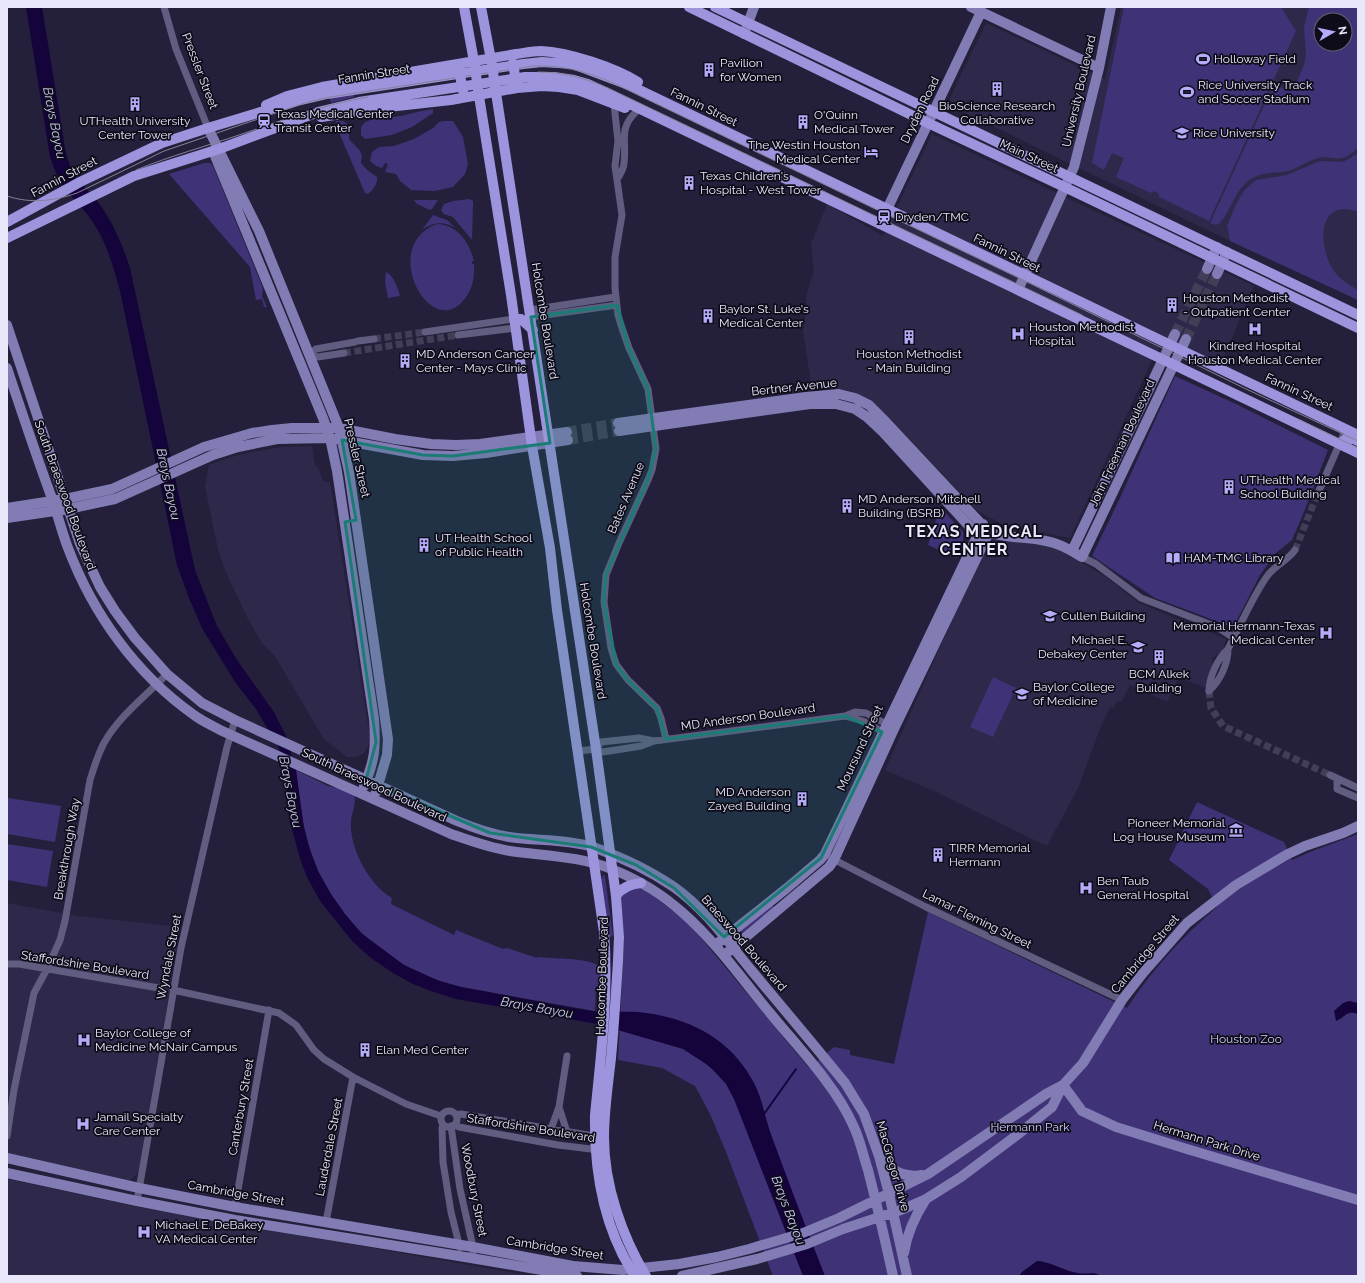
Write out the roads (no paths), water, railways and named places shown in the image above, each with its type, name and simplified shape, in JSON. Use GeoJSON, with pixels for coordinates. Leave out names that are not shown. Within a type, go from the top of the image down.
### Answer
{"type":"FeatureCollection","features":[{"type":"Feature","properties":{"kind":"main road","name":"Holcombe Boulevard"},"geometry":{"type":"LineString","coordinates":[[464,7],[479,92],[532,441],[550,548],[557,610],[604,932],[606,958],[605,986],[601,1054],[595,1115],[600,1150],[615,1205],[638,1272]]}},
{"type":"Feature","properties":{"kind":"main road","name":"Holcombe Boulevard"},"geometry":{"type":"LineString","coordinates":[[481,7],[496,90],[550,438],[616,896],[619,937],[616,987],[611,1055],[599,1137]]}},
{"type":"Feature","properties":{"kind":"main road","name":"Main Street"},"geometry":{"type":"LineString","coordinates":[[689,7],[1358,328]]}},
{"type":"Feature","properties":{"kind":"main road","name":"Main Street"},"geometry":{"type":"LineString","coordinates":[[715,7],[1358,315]]}},
{"type":"Feature","properties":{"kind":"main road"},"geometry":{"type":"LineString","coordinates":[[226,123],[287,96],[322,87],[446,67],[491,62],[540,51],[574,56],[603,66],[635,80],[684,112]]}},
{"type":"Feature","properties":{"kind":"main road"},"geometry":{"type":"LineString","coordinates":[[514,58],[518,85]]}},
{"type":"Feature","properties":{"kind":"main road","name":"Fannin Street"},"geometry":{"type":"LineString","coordinates":[[7,222],[80,182],[162,143],[297,101],[327,94],[542,62],[573,64],[629,85],[1024,276],[1358,435]]}},
{"type":"Feature","properties":{"kind":"main road"},"geometry":{"type":"LineString","coordinates":[[446,67],[459,70],[462,91],[451,100]]}},
{"type":"Feature","properties":{"kind":"main road"},"geometry":{"type":"LineString","coordinates":[[7,238],[134,176],[359,102],[538,76],[560,78],[588,84],[678,126],[1358,453]]}},
{"type":"Feature","properties":{"kind":"main road"},"geometry":{"type":"LineString","coordinates":[[316,116],[451,100],[479,92],[518,85],[559,87],[578,90],[678,126]]}},
{"type":"Feature","properties":{"kind":"main road"},"geometry":{"type":"LineString","coordinates":[[716,145],[725,145],[758,160],[763,160],[766,158],[769,152]]}},
{"type":"Feature","properties":{"kind":"main road"},"geometry":{"type":"LineString","coordinates":[[769,170],[773,165],[778,163],[803,173],[810,172]]}},
{"type":"Feature","properties":{"kind":"main road"},"geometry":{"type":"LineString","coordinates":[[826,198],[830,196],[833,197],[870,214],[879,214],[887,210]]}},
{"type":"Feature","properties":{"kind":"main road"},"geometry":{"type":"LineString","coordinates":[[511,295],[518,308],[530,313]]}},
{"type":"Feature","properties":{"kind":"main road"},"geometry":{"type":"LineString","coordinates":[[515,323],[521,319],[533,330]]}},
{"type":"Feature","properties":{"kind":"main road"},"geometry":{"type":"LineString","coordinates":[[1292,421],[1309,424],[1331,434],[1339,434],[1346,429]]}},
{"type":"Feature","properties":{"kind":"main road"},"geometry":{"type":"LineString","coordinates":[[1339,444],[1346,438],[1358,441]]}},
{"type":"Feature","properties":{"kind":"main road"},"geometry":{"type":"LineString","coordinates":[[550,548],[565,546]]}},
{"type":"Feature","properties":{"kind":"main road"},"geometry":{"type":"LineString","coordinates":[[616,896],[629,885],[641,883]]}},
{"type":"Feature","properties":{"kind":"street","name":"Pressler Street"},"geometry":{"type":"LineString","coordinates":[[164,7],[176,49],[216,148],[241,218],[330,438],[345,522],[374,719],[376,742],[374,756],[361,794]]}},
{"type":"Feature","properties":{"kind":"street"},"geometry":{"type":"LineString","coordinates":[[744,34],[754,7]]}},
{"type":"Feature","properties":{"kind":"street"},"geometry":{"type":"LineString","coordinates":[[971,7],[982,9],[1099,68]]}},
{"type":"Feature","properties":{"kind":"street","name":"University Boulevard"},"geometry":{"type":"LineString","coordinates":[[1018,290],[1074,167],[1099,68],[1112,7]]}},
{"type":"Feature","properties":{"kind":"street","name":"Dryden Road"},"geometry":{"type":"LineString","coordinates":[[880,224],[982,9]]}},
{"type":"Feature","properties":{"kind":"street","name":"Bates Avenue"},"geometry":{"type":"LineString","coordinates":[[614,104],[618,141],[615,166],[622,215],[615,256],[615,297],[620,321],[629,348],[648,388],[656,449],[652,470],[606,575],[604,602],[611,648],[616,664],[628,680],[657,708],[666,739]]}},
{"type":"Feature","properties":{"kind":"street","name":"Bates Avenue"},"geometry":{"type":"LineString","coordinates":[[618,179],[624,165],[625,127],[628,120],[636,112]]}},
{"type":"Feature","properties":{"kind":"street","name":"Pressler Street"},"geometry":{"type":"LineString","coordinates":[[216,148],[251,214],[281,282],[339,428],[342,440],[356,520],[386,717],[388,739],[387,755],[379,786],[373,799]]}},
{"type":"Feature","properties":{"kind":"street"},"geometry":{"type":"LineString","coordinates":[[241,218],[251,214]]}},
{"type":"Feature","properties":{"kind":"street"},"geometry":{"type":"LineString","coordinates":[[1207,269],[1217,247]]}},
{"type":"Feature","properties":{"kind":"street"},"geometry":{"type":"LineString","coordinates":[[1217,274],[1227,252]]}},
{"type":"Feature","properties":{"kind":"street"},"geometry":{"type":"LineString","coordinates":[[270,287],[281,282]]}},
{"type":"Feature","properties":{"kind":"street"},"geometry":{"type":"LineString","coordinates":[[530,313],[615,297]]}},
{"type":"Feature","properties":{"kind":"street"},"geometry":{"type":"LineString","coordinates":[[530,313],[617,305]]}},
{"type":"Feature","properties":{"kind":"street"},"geometry":{"type":"LineString","coordinates":[[424,332],[484,324],[515,323]]}},
{"type":"Feature","properties":{"kind":"street"},"geometry":{"type":"LineString","coordinates":[[458,335],[485,332],[515,323]]}},
{"type":"Feature","properties":{"kind":"street"},"geometry":{"type":"LineString","coordinates":[[484,324],[485,332]]}},
{"type":"Feature","properties":{"kind":"street","name":"South Braeswood Boulevard"},"geometry":{"type":"LineString","coordinates":[[7,325],[10,346],[80,544],[94,575],[107,599],[135,638],[167,674],[202,703],[238,722],[457,821],[490,833],[509,837],[544,840],[591,847]]}},
{"type":"Feature","properties":{"kind":"street","name":"John Freeman Boulevard"},"geometry":{"type":"LineString","coordinates":[[1072,551],[1175,334]]}},
{"type":"Feature","properties":{"kind":"street"},"geometry":{"type":"LineString","coordinates":[[298,358],[309,354],[316,349],[374,339]]}},
{"type":"Feature","properties":{"kind":"street","name":"John Freeman Boulevard"},"geometry":{"type":"LineString","coordinates":[[1082,557],[1186,339]]}},
{"type":"Feature","properties":{"kind":"street"},"geometry":{"type":"LineString","coordinates":[[309,354],[318,357],[344,353]]}},
{"type":"Feature","properties":{"kind":"street","name":"South Braeswood Boulevard"},"geometry":{"type":"LineString","coordinates":[[7,368],[68,549],[82,581],[101,616],[123,647],[170,697],[195,716],[230,735],[452,834],[510,851],[565,856],[593,863]]}},
{"type":"Feature","properties":{"kind":"street","name":"Bertner Avenue"},"geometry":{"type":"LineString","coordinates":[[618,427],[810,404],[836,404],[855,409],[867,416],[883,432],[970,527],[983,529],[998,536],[1046,541],[1061,545],[1082,557]]}},
{"type":"Feature","properties":{"kind":"street"},"geometry":{"type":"LineString","coordinates":[[1141,405],[1152,410]]}},
{"type":"Feature","properties":{"kind":"street"},"geometry":{"type":"LineString","coordinates":[[7,508],[65,499],[112,489],[204,446],[238,442],[292,428],[339,428],[431,444],[456,445],[532,441]]}},
{"type":"Feature","properties":{"kind":"street"},"geometry":{"type":"LineString","coordinates":[[1318,493],[1346,429]]}},
{"type":"Feature","properties":{"kind":"street"},"geometry":{"type":"LineString","coordinates":[[253,438],[330,438],[423,455],[454,456],[486,453],[532,441],[568,436]]}},
{"type":"Feature","properties":{"kind":"street"},"geometry":{"type":"LineString","coordinates":[[409,452],[411,441]]}},
{"type":"Feature","properties":{"kind":"street"},"geometry":{"type":"LineString","coordinates":[[7,518],[68,509],[115,499],[238,442]]}},
{"type":"Feature","properties":{"kind":"street"},"geometry":{"type":"LineString","coordinates":[[1103,485],[1114,491]]}},
{"type":"Feature","properties":{"kind":"street"},"geometry":{"type":"LineString","coordinates":[[345,522],[356,520]]}},
{"type":"Feature","properties":{"kind":"street","name":"Moursund Street"},"geometry":{"type":"LineString","coordinates":[[715,946],[724,937],[787,888],[825,854],[888,730],[983,529]]}},
{"type":"Feature","properties":{"kind":"street"},"geometry":{"type":"LineString","coordinates":[[1228,650],[1228,657],[1220,677],[1215,686],[1209,691],[1209,683],[1222,655],[1228,650],[1268,575],[1277,566],[1291,556],[1295,550]]}},
{"type":"Feature","properties":{"kind":"street"},"geometry":{"type":"LineString","coordinates":[[1082,557],[1096,564],[1141,598],[1217,627],[1234,638]]}},
{"type":"Feature","properties":{"kind":"street"},"geometry":{"type":"LineString","coordinates":[[82,581],[94,575]]}},
{"type":"Feature","properties":{"kind":"street"},"geometry":{"type":"LineString","coordinates":[[358,614],[370,612]]}},
{"type":"Feature","properties":{"kind":"street"},"geometry":{"type":"LineString","coordinates":[[101,616],[108,614],[135,638]]}},
{"type":"Feature","properties":{"kind":"street"},"geometry":{"type":"LineString","coordinates":[[360,630],[372,628]]}},
{"type":"Feature","properties":{"kind":"street","name":"Breakthrough Way"},"geometry":{"type":"LineString","coordinates":[[7,1136],[14,1090],[34,993],[48,970],[60,940],[65,922],[90,780],[95,763],[105,742],[126,715],[167,674]]}},
{"type":"Feature","properties":{"kind":"street","name":"MD Anderson Boulevard"},"geometry":{"type":"LineString","coordinates":[[578,751],[596,749],[601,742],[639,738],[654,741],[845,716],[855,712],[866,713],[888,730]]}},
{"type":"Feature","properties":{"kind":"street"},"geometry":{"type":"LineString","coordinates":[[374,719],[386,717]]}},
{"type":"Feature","properties":{"kind":"street","name":"Wyndale Street"},"geometry":{"type":"LineString","coordinates":[[137,1201],[181,948],[230,735],[238,722]]}},
{"type":"Feature","properties":{"kind":"street","name":"Moursund Street"},"geometry":{"type":"LineString","coordinates":[[723,956],[829,866],[834,860],[888,730]]}},
{"type":"Feature","properties":{"kind":"street"},"geometry":{"type":"LineString","coordinates":[[1330,775],[1358,788]]}},
{"type":"Feature","properties":{"kind":"street"},"geometry":{"type":"LineString","coordinates":[[1337,779],[1337,789],[1358,798]]}},
{"type":"Feature","properties":{"kind":"street","name":"Cambridge Street"},"geometry":{"type":"LineString","coordinates":[[682,1276],[719,1268],[807,1244],[843,1229],[893,1213],[926,1199],[961,1177],[1017,1135],[1052,1106],[1063,1085],[1083,1063],[1122,1000],[1143,973],[1188,923],[1236,885],[1286,855],[1305,846],[1343,833],[1358,826]]}},
{"type":"Feature","properties":{"kind":"street","name":"Braeswood Boulevard"},"geometry":{"type":"LineString","coordinates":[[591,847],[646,870],[691,901],[724,937],[820,1053]]}},
{"type":"Feature","properties":{"kind":"street","name":"Lamar Fleming Street"},"geometry":{"type":"LineString","coordinates":[[825,854],[834,860],[926,906],[1122,1000]]}},
{"type":"Feature","properties":{"kind":"street","name":"Braeswood Boulevard"},"geometry":{"type":"LineString","coordinates":[[593,863],[612,869],[641,883],[683,912],[715,946],[810,1060]]}},
{"type":"Feature","properties":{"kind":"street","name":"Staffordshire Boulevard"},"geometry":{"type":"LineString","coordinates":[[7,964],[19,964],[159,988]]}},
{"type":"Feature","properties":{"kind":"street"},"geometry":{"type":"LineString","coordinates":[[173,990],[279,1013],[296,1025],[314,1050],[324,1059],[353,1077],[406,1104],[441,1116]]}},
{"type":"Feature","properties":{"kind":"street","name":"Canterbury Street"},"geometry":{"type":"LineString","coordinates":[[235,1207],[268,1010]]}},
{"type":"Feature","properties":{"kind":"street","name":"MacGregor Drive"},"geometry":{"type":"LineString","coordinates":[[820,1053],[844,1083],[856,1101],[868,1124],[889,1194],[907,1276]]}},
{"type":"Feature","properties":{"kind":"street"},"geometry":{"type":"LineString","coordinates":[[552,1129],[558,1107],[567,1056]]}},
{"type":"Feature","properties":{"kind":"street","name":"MacGregor Drive"},"geometry":{"type":"LineString","coordinates":[[810,1060],[834,1092],[853,1123],[860,1141],[876,1200],[893,1276]]}},
{"type":"Feature","properties":{"kind":"street","name":"Lauderdale Street"},"geometry":{"type":"LineString","coordinates":[[326,1222],[353,1077]]}},
{"type":"Feature","properties":{"kind":"street","name":"Cambridge Street"},"geometry":{"type":"LineString","coordinates":[[7,1158],[139,1188],[235,1207],[458,1244],[573,1266],[638,1272],[738,1252],[803,1233],[839,1218],[928,1174],[1046,1094],[1063,1085]]}},
{"type":"Feature","properties":{"kind":"street","name":"Hermann Park Drive"},"geometry":{"type":"LineString","coordinates":[[1063,1085],[1082,1112],[1116,1127],[1358,1200]]}},
{"type":"Feature","properties":{"kind":"street"},"geometry":{"type":"LineString","coordinates":[[558,1107],[567,1132]]}},
{"type":"Feature","properties":{"kind":"street"},"geometry":{"type":"LineString","coordinates":[[449,1111],[456,1115],[456,1120],[453,1126],[447,1127],[443,1125],[441,1116],[444,1112],[449,1111]]}},
{"type":"Feature","properties":{"kind":"street","name":"Staffordshire Boulevard"},"geometry":{"type":"LineString","coordinates":[[456,1115],[461,1114],[599,1137]]}},
{"type":"Feature","properties":{"kind":"street","name":"Woodbury Street"},"geometry":{"type":"LineString","coordinates":[[443,1125],[443,1162],[451,1212],[458,1244],[469,1258]]}},
{"type":"Feature","properties":{"kind":"street","name":"Staffordshire Boulevard"},"geometry":{"type":"LineString","coordinates":[[453,1126],[600,1150]]}},
{"type":"Feature","properties":{"kind":"street","name":"Woodbury Street"},"geometry":{"type":"LineString","coordinates":[[453,1126],[460,1189],[473,1247],[469,1258]]}},
{"type":"Feature","properties":{"kind":"street"},"geometry":{"type":"LineString","coordinates":[[878,1156],[888,1167],[900,1174],[914,1177],[928,1174]]}},
{"type":"Feature","properties":{"kind":"street","name":"Cambridge Street"},"geometry":{"type":"LineString","coordinates":[[7,1173],[235,1220],[469,1258],[549,1274],[577,1276]]}},
{"type":"Feature","properties":{"kind":"street"},"geometry":{"type":"LineString","coordinates":[[903,1260],[905,1244],[910,1228],[926,1199]]}},
{"type":"Feature","properties":{"kind":"street"},"geometry":{"type":"LineString","coordinates":[[719,1268],[719,1263],[733,1259],[737,1256],[738,1252]]}},
{"type":"Feature","properties":{"kind":"water","name":"Brays Bayou"},"geometry":{"type":"Polygon","coordinates":[[[26,7],[42,7],[66,154],[70,166],[78,180],[98,202],[113,225],[130,268],[195,570],[217,626],[237,660],[274,712],[286,736],[296,770],[304,828],[310,850],[318,871],[331,894],[361,933],[404,965],[439,981],[461,987],[592,1011],[638,1012],[656,1015],[690,1025],[705,1032],[720,1042],[733,1053],[744,1067],[757,1089],[791,1190],[825,1276],[803,1276],[734,1099],[726,1084],[706,1064],[683,1049],[597,1024],[456,999],[413,984],[371,958],[353,942],[320,901],[307,877],[300,859],[289,818],[286,780],[279,748],[256,709],[235,682],[202,628],[177,565],[120,291],[104,242],[89,216],[61,183],[50,157],[26,7]]]}},
{"type":"Feature","properties":{"kind":"water"},"geometry":{"type":"Polygon","coordinates":[[[1349,1001],[1358,1003],[1358,1014],[1348,1013],[1336,1021],[1334,1011],[1343,1003],[1349,1001]]]}},
{"type":"Feature","properties":{"kind":"water"},"geometry":{"type":"Polygon","coordinates":[[[1037,1261],[1048,1263],[1073,1272],[1095,1274],[1100,1276],[1019,1276],[1037,1261]]]}},
{"type":"Feature","properties":{"kind":"waterway"},"geometry":{"type":"LineString","coordinates":[[764,1114],[796,1069]]}},
{"type":"Feature","properties":{"kind":"tunnel"},"geometry":{"type":"LineString","coordinates":[[1175,334],[1207,269]]}},
{"type":"Feature","properties":{"kind":"tunnel"},"geometry":{"type":"LineString","coordinates":[[1186,339],[1217,274]]}},
{"type":"Feature","properties":{"kind":"tunnel"},"geometry":{"type":"LineString","coordinates":[[374,339],[425,332]]}},
{"type":"Feature","properties":{"kind":"tunnel"},"geometry":{"type":"LineString","coordinates":[[344,353],[458,335]]}},
{"type":"Feature","properties":{"kind":"tunnel"},"geometry":{"type":"LineString","coordinates":[[567,432],[618,423]]}},
{"type":"Feature","properties":{"kind":"tunnel"},"geometry":{"type":"LineString","coordinates":[[568,440],[619,431]]}},
{"type":"Feature","properties":{"kind":"tunnel"},"geometry":{"type":"LineString","coordinates":[[1295,550],[1318,493]]}},
{"type":"Feature","properties":{"kind":"tunnel"},"geometry":{"type":"LineString","coordinates":[[1209,691],[1211,708],[1223,726],[1330,775]]}},
{"type":"Feature","properties":{"kind":"tram line"},"geometry":{"type":"LineString","coordinates":[[7,196],[34,201],[51,200],[68,196],[164,151],[308,102],[330,97],[533,66],[563,68],[582,72],[611,82],[1246,389],[1358,441]]}},
{"type":"Feature","properties":{"kind":"tram line"},"geometry":{"type":"LineString","coordinates":[[538,72],[574,76],[608,88],[1082,315]]}},
{"type":"Feature","properties":{"kind":"tram line"},"geometry":{"type":"LineString","coordinates":[[136,170],[305,113],[368,97]]}},
{"type":"Feature","properties":{"kind":"tram line"},"geometry":{"type":"LineString","coordinates":[[1298,419],[1358,448]]}},
{"type":"Feature","properties":{"kind":"place","name":"Holloway Field"},"geometry":{"type":"Point","coordinates":[1203,59]}},
{"type":"Feature","properties":{"kind":"place","name":"Pavilion for Women"},"geometry":{"type":"Point","coordinates":[709,70]}},
{"type":"Feature","properties":{"kind":"place","name":"BioScience Research Collaborative"},"geometry":{"type":"Point","coordinates":[997,89]}},
{"type":"Feature","properties":{"kind":"place","name":"Rice University Track and Soccer Stadium"},"geometry":{"type":"Point","coordinates":[1187,92]}},
{"type":"Feature","properties":{"kind":"place","name":"UTHealth University Center Tower"},"geometry":{"type":"Point","coordinates":[135,104]}},
{"type":"Feature","properties":{"kind":"place","name":"Texas Medical Center Transit Center"},"geometry":{"type":"Point","coordinates":[264,121]}},
{"type":"Feature","properties":{"kind":"place","name":"O'Quinn Medical Tower"},"geometry":{"type":"Point","coordinates":[803,122]}},
{"type":"Feature","properties":{"kind":"place","name":"Rice University"},"geometry":{"type":"Point","coordinates":[1182,133]}},
{"type":"Feature","properties":{"kind":"place","name":"The Westin Houston Medical Center"},"geometry":{"type":"Point","coordinates":[871,152]}},
{"type":"Feature","properties":{"kind":"place","name":"Texas Children's Hospital - West Tower"},"geometry":{"type":"Point","coordinates":[689,183]}},
{"type":"Feature","properties":{"kind":"place","name":"Dryden/TMC"},"geometry":{"type":"Point","coordinates":[884,217]}},
{"type":"Feature","properties":{"kind":"place","name":"Houston Methodist - Outpatient Center"},"geometry":{"type":"Point","coordinates":[1172,305]}},
{"type":"Feature","properties":{"kind":"place","name":"Baylor St. Luke's Medical Center"},"geometry":{"type":"Point","coordinates":[708,316]}},
{"type":"Feature","properties":{"kind":"place","name":"Kindred Hospital Houston Medical Center"},"geometry":{"type":"Point","coordinates":[1255,329]}},
{"type":"Feature","properties":{"kind":"place","name":"Houston Methodist Hospital"},"geometry":{"type":"Point","coordinates":[1018,334]}},
{"type":"Feature","properties":{"kind":"place","name":"Houston Methodist - Main Building"},"geometry":{"type":"Point","coordinates":[909,337]}},
{"type":"Feature","properties":{"kind":"place","name":"MD Anderson Cancer Center - Mays Clinic"},"geometry":{"type":"Point","coordinates":[405,361]}},
{"type":"Feature","properties":{"kind":"place","name":"UTHealth Medical School Building"},"geometry":{"type":"Point","coordinates":[1229,487]}},
{"type":"Feature","properties":{"kind":"place","name":"MD Anderson Mitchell Building (BSRB)"},"geometry":{"type":"Point","coordinates":[847,506]}},
{"type":"Feature","properties":{"kind":"place","name":"UT Health School of Public Health"},"geometry":{"type":"Point","coordinates":[424,545]}},
{"type":"Feature","properties":{"kind":"place","name":"HAM-TMC Library"},"geometry":{"type":"Point","coordinates":[1173,558]}},
{"type":"Feature","properties":{"kind":"place","name":"Cullen Building"},"geometry":{"type":"Point","coordinates":[1050,616]}},
{"type":"Feature","properties":{"kind":"place","name":"Memorial Hermann-Texas Medical Center"},"geometry":{"type":"Point","coordinates":[1326,633]}},
{"type":"Feature","properties":{"kind":"place","name":"Michael E. Debakey Center"},"geometry":{"type":"Point","coordinates":[1138,647]}},
{"type":"Feature","properties":{"kind":"place","name":"BCM Alkek Building"},"geometry":{"type":"Point","coordinates":[1159,657]}},
{"type":"Feature","properties":{"kind":"place","name":"Baylor College of Medicine"},"geometry":{"type":"Point","coordinates":[1022,694]}},
{"type":"Feature","properties":{"kind":"place","name":"MD Anderson Zayed Building"},"geometry":{"type":"Point","coordinates":[802,799]}},
{"type":"Feature","properties":{"kind":"place","name":"Pioneer Memorial Log House Museum"},"geometry":{"type":"Point","coordinates":[1236,830]}},
{"type":"Feature","properties":{"kind":"place","name":"TIRR Memorial Hermann"},"geometry":{"type":"Point","coordinates":[938,855]}},
{"type":"Feature","properties":{"kind":"place","name":"Ben Taub General Hospital"},"geometry":{"type":"Point","coordinates":[1086,888]}},
{"type":"Feature","properties":{"kind":"place","name":"Baylor College of Medicine McNair Campus"},"geometry":{"type":"Point","coordinates":[84,1040]}},
{"type":"Feature","properties":{"kind":"place","name":"Elan Med Center"},"geometry":{"type":"Point","coordinates":[365,1050]}},
{"type":"Feature","properties":{"kind":"place","name":"Jamail Specialty Care Center"},"geometry":{"type":"Point","coordinates":[83,1124]}},
{"type":"Feature","properties":{"kind":"place","name":"Michael E. DeBakey VA Medical Center"},"geometry":{"type":"Point","coordinates":[144,1232]}},
{"type":"Feature","properties":{"kind":"district","name":"TEXAS MEDICAL CENTER"},"geometry":{"type":"Point","coordinates":[974,540]}},
{"type":"Feature","properties":{"kind":"park label","name":"Houston Zoo"},"geometry":{"type":"Point","coordinates":[1246,1039]}},
{"type":"Feature","properties":{"kind":"park label","name":"Hermann Park"},"geometry":{"type":"Point","coordinates":[1030,1127]}}]}
